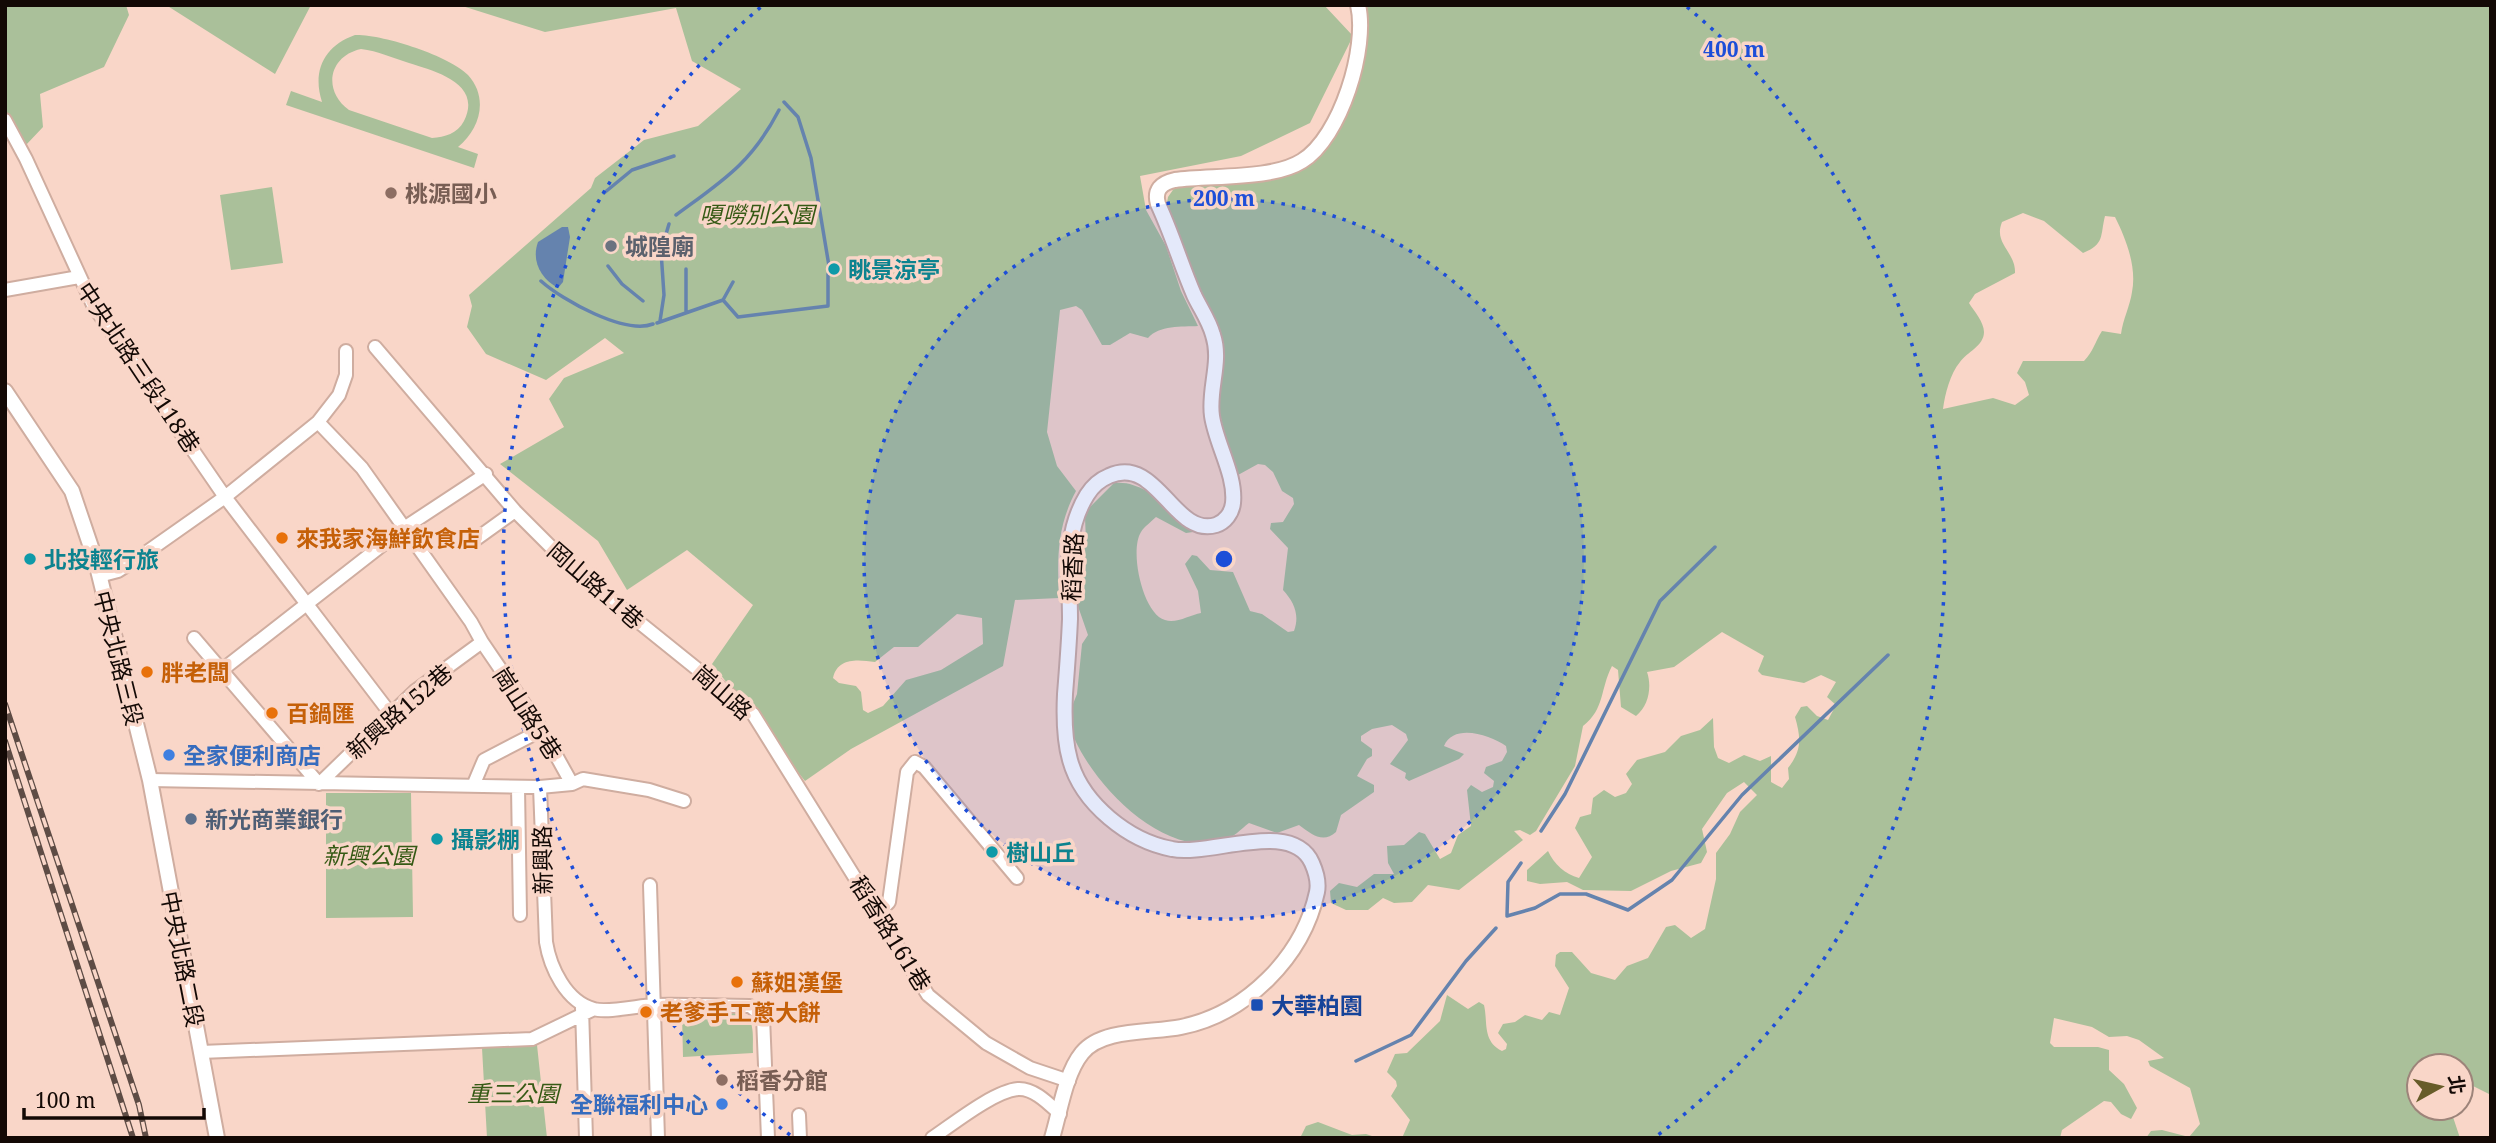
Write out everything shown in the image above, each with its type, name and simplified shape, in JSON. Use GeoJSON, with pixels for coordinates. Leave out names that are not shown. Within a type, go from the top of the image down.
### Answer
{"type":"FeatureCollection","features":[{"type":"Feature","properties":{"kind":"street","name":"稻香路"},"geometry":{"type":"LineString","coordinates":[[1052,1138],[1069,1081],[1082,1054],[1101,1040],[1185,1027],[1218,1015],[1260,988],[1280,968],[1308,917],[1317,889],[1317,876],[1308,855],[1289,841],[1173,850],[1128,833],[1093,802],[1070,762],[1064,719],[1070,624],[1068,556],[1073,526],[1087,494],[1112,474],[1128,472],[1143,478],[1186,518],[1201,526],[1218,524],[1229,515],[1233,499],[1232,488],[1211,407],[1216,345],[1158,204],[1157,194],[1162,184],[1175,180],[1263,171],[1303,160],[1320,142],[1336,117],[1353,79],[1363,33],[1359,5]]}},
{"type":"Feature","properties":{"kind":"street","name":"中央北路三段118巷"},"geometry":{"type":"LineString","coordinates":[[5,120],[26,159],[93,305],[225,497],[390,713]]}},
{"type":"Feature","properties":{"kind":"street"},"geometry":{"type":"LineString","coordinates":[[5,290],[79,277]]}},
{"type":"Feature","properties":{"kind":"street","name":"岡山路11巷"},"geometry":{"type":"LineString","coordinates":[[375,347],[515,511],[573,569],[680,656]]}},
{"type":"Feature","properties":{"kind":"street"},"geometry":{"type":"LineString","coordinates":[[99,576],[118,571],[225,497],[318,422],[339,395],[346,375],[346,351]]}},
{"type":"Feature","properties":{"kind":"street","name":"中央北路三段"},"geometry":{"type":"LineString","coordinates":[[5,391],[72,491],[99,576],[150,780]]}},
{"type":"Feature","properties":{"kind":"street","name":"崗山路5巷"},"geometry":{"type":"LineString","coordinates":[[318,422],[362,468],[471,622],[542,730],[572,784]]}},
{"type":"Feature","properties":{"kind":"street"},"geometry":{"type":"LineString","coordinates":[[222,670],[404,528],[485,474]]}},
{"type":"Feature","properties":{"kind":"street"},"geometry":{"type":"LineString","coordinates":[[472,542],[515,511]]}},
{"type":"Feature","properties":{"kind":"street"},"geometry":{"type":"LineString","coordinates":[[194,638],[319,784]]}},
{"type":"Feature","properties":{"kind":"street","name":"新興路152巷"},"geometry":{"type":"LineString","coordinates":[[319,784],[390,713],[482,642]]}},
{"type":"Feature","properties":{"kind":"street","name":"崗山路"},"geometry":{"type":"LineString","coordinates":[[680,656],[753,714],[763,731]]}},
{"type":"Feature","properties":{"kind":"street"},"geometry":{"type":"LineString","coordinates":[[473,786],[484,760],[542,730]]}},
{"type":"Feature","properties":{"kind":"street","name":"稻香路161巷"},"geometry":{"type":"LineString","coordinates":[[763,731],[878,913],[906,964],[945,1012],[986,1043],[1030,1068],[1069,1081]]}},
{"type":"Feature","properties":{"kind":"street"},"geometry":{"type":"LineString","coordinates":[[878,913],[889,902],[906,772],[915,762],[924,767],[1017,878]]}},
{"type":"Feature","properties":{"kind":"street"},"geometry":{"type":"LineString","coordinates":[[150,780],[540,787],[572,784],[583,779],[649,790],[684,801]]}},
{"type":"Feature","properties":{"kind":"street","name":"中央北路二段"},"geometry":{"type":"LineString","coordinates":[[150,780],[218,1138]]}},
{"type":"Feature","properties":{"kind":"street"},"geometry":{"type":"LineString","coordinates":[[518,787],[520,915]]}},
{"type":"Feature","properties":{"kind":"street","name":"新興路"},"geometry":{"type":"LineString","coordinates":[[540,787],[544,916],[549,962],[566,988],[586,1008]]}},
{"type":"Feature","properties":{"kind":"street"},"geometry":{"type":"LineString","coordinates":[[650,885],[656,1005],[658,1138]]}},
{"type":"Feature","properties":{"kind":"street"},"geometry":{"type":"LineString","coordinates":[[201,1052],[531,1039],[586,1008],[656,1005],[750,1006],[763,1017],[768,1138]]}},
{"type":"Feature","properties":{"kind":"street"},"geometry":{"type":"LineString","coordinates":[[586,1008],[586,1138]]}},
{"type":"Feature","properties":{"kind":"street"},"geometry":{"type":"LineString","coordinates":[[932,1138],[1000,1095],[1019,1089],[1035,1093],[1060,1114]]}},
{"type":"Feature","properties":{"kind":"street"},"geometry":{"type":"LineString","coordinates":[[799,1115],[800,1138]]}},
{"type":"Feature","properties":{"kind":"green space"},"geometry":{"type":"Polygon","coordinates":[[[5,5],[126,5],[129,15],[104,67],[40,94],[43,127],[26,145],[5,110],[5,5]]]}},
{"type":"Feature","properties":{"kind":"green space"},"geometry":{"type":"Polygon","coordinates":[[[166,5],[311,5],[275,74],[166,5]]]}},
{"type":"Feature","properties":{"kind":"green space","name":"嗄嘮別公園"},"geometry":{"type":"Polygon","coordinates":[[[459,5],[1324,5],[1353,36],[1310,123],[1241,156],[1140,176],[1146,210],[1166,246],[1181,291],[1198,326],[1164,329],[1148,338],[1130,333],[1110,345],[1102,345],[1082,310],[1076,306],[1060,310],[1047,432],[1057,466],[1076,491],[1062,530],[1058,570],[1059,598],[1015,600],[1003,666],[851,749],[805,781],[712,664],[753,605],[687,550],[627,590],[598,541],[500,464],[564,427],[549,399],[564,378],[624,353],[605,338],[546,380],[486,354],[467,327],[472,306],[469,295],[591,188],[595,178],[644,140],[698,126],[741,89],[692,61],[676,8],[545,32],[459,5]],[[957,614],[918,647],[894,647],[875,662],[844,663],[839,666],[833,678],[839,683],[856,686],[861,692],[863,710],[868,713],[883,706],[906,680],[941,670],[983,644],[982,618],[957,614]]]}},
{"type":"Feature","properties":{"kind":"green space"},"geometry":{"type":"Polygon","coordinates":[[[1355,5],[2491,5],[2491,1095],[2475,1087],[2475,1052],[2405,1052],[2405,1122],[2455,1122],[2460,1138],[2146,1138],[2151,1131],[2162,1130],[2189,1137],[2200,1124],[2190,1088],[2150,1066],[2148,1061],[2164,1058],[2139,1040],[2127,1036],[2109,1037],[2092,1027],[2054,1018],[2050,1043],[2054,1047],[2098,1047],[2109,1050],[2109,1070],[2124,1084],[2137,1108],[2131,1119],[2121,1114],[2111,1102],[2104,1101],[2062,1130],[2060,1138],[1402,1138],[1410,1120],[1391,1096],[1397,1086],[1387,1072],[1395,1054],[1407,1053],[1440,1021],[1447,995],[1468,1009],[1479,1002],[1484,1005],[1489,1037],[1502,1051],[1507,1044],[1498,1033],[1503,1024],[1515,1022],[1525,1015],[1542,1020],[1549,1012],[1560,1015],[1569,988],[1555,966],[1556,955],[1560,952],[1572,952],[1591,973],[1615,980],[1627,966],[1648,958],[1666,927],[1675,925],[1691,938],[1705,929],[1716,879],[1716,853],[1730,834],[1740,812],[1757,795],[1744,782],[1727,793],[1702,829],[1707,852],[1701,863],[1671,871],[1631,891],[1583,890],[1567,882],[1540,884],[1527,881],[1527,870],[1548,851],[1560,868],[1579,878],[1592,857],[1575,828],[1580,817],[1591,814],[1593,798],[1604,790],[1615,797],[1626,793],[1632,784],[1626,774],[1637,760],[1665,752],[1681,736],[1700,730],[1713,718],[1714,747],[1718,758],[1729,763],[1744,755],[1760,761],[1771,756],[1771,782],[1782,788],[1789,779],[1788,768],[1798,749],[1795,717],[1801,707],[1807,706],[1817,716],[1828,720],[1836,705],[1827,697],[1836,682],[1821,675],[1804,683],[1762,675],[1758,671],[1764,656],[1722,632],[1674,667],[1647,672],[1648,696],[1644,707],[1636,716],[1621,707],[1618,670],[1612,666],[1599,706],[1583,726],[1575,766],[1536,831],[1530,835],[1520,830],[1514,831],[1523,840],[1459,890],[1428,885],[1412,902],[1394,903],[1383,898],[1368,910],[1346,910],[1331,903],[1330,891],[1339,883],[1357,887],[1374,874],[1394,874],[1388,863],[1387,846],[1404,845],[1419,832],[1425,834],[1440,859],[1451,853],[1458,835],[1471,826],[1467,790],[1471,785],[1482,792],[1493,787],[1494,781],[1484,773],[1486,767],[1502,761],[1507,752],[1506,746],[1473,733],[1456,735],[1444,746],[1464,754],[1459,759],[1409,781],[1405,778],[1406,773],[1390,764],[1408,740],[1406,734],[1392,725],[1372,729],[1361,736],[1361,741],[1372,749],[1372,756],[1367,759],[1357,776],[1374,785],[1374,792],[1341,815],[1336,832],[1331,836],[1317,836],[1299,825],[1277,833],[1249,823],[1227,840],[1201,844],[1178,839],[1135,815],[1116,798],[1085,759],[1074,737],[1069,714],[1077,694],[1082,644],[1088,635],[1073,592],[1086,541],[1085,518],[1090,507],[1114,483],[1125,483],[1146,491],[1195,526],[1193,532],[1186,533],[1156,517],[1141,532],[1137,553],[1140,581],[1150,606],[1157,615],[1174,621],[1201,613],[1198,591],[1185,564],[1192,555],[1197,556],[1210,570],[1233,572],[1250,611],[1262,614],[1288,632],[1294,631],[1295,609],[1283,590],[1288,548],[1270,529],[1271,523],[1283,522],[1294,504],[1293,498],[1282,491],[1273,472],[1265,465],[1258,464],[1238,475],[1232,466],[1218,405],[1223,373],[1166,208],[1168,197],[1175,187],[1287,169],[1330,138],[1355,96],[1358,66],[1366,50],[1364,32],[1369,23],[1368,17],[1355,5]],[[2023,213],[2002,222],[2000,236],[2012,259],[2015,273],[1975,294],[1969,303],[1982,324],[1983,337],[1953,372],[1943,409],[1993,398],[2015,405],[2029,395],[2025,382],[2017,373],[2023,361],[2084,361],[2102,331],[2121,334],[2131,297],[2133,273],[2127,244],[2115,217],[2105,216],[2098,243],[2083,253],[2044,221],[2023,213]]]}},
{"type":"Feature","properties":{"kind":"green space"},"geometry":{"type":"Polygon","coordinates":[[[355,35],[398,42],[447,61],[468,75],[478,93],[479,113],[472,131],[458,147],[478,154],[474,168],[286,105],[291,91],[322,102],[319,80],[323,61],[335,46],[355,35]],[[361,49],[342,59],[333,75],[335,93],[349,110],[432,138],[442,137],[458,129],[468,108],[467,97],[462,88],[431,70],[361,49]]]}},
{"type":"Feature","properties":{"kind":"green space"},"geometry":{"type":"Polygon","coordinates":[[[272,187],[283,263],[231,270],[220,195],[272,187]]]}},
{"type":"Feature","properties":{"kind":"green space","name":"新興公園"},"geometry":{"type":"Polygon","coordinates":[[[326,793],[411,793],[413,917],[326,918],[326,793]]]}},
{"type":"Feature","properties":{"kind":"green space"},"geometry":{"type":"Polygon","coordinates":[[[739,1012],[749,1019],[751,1024],[753,1053],[683,1057],[682,1014],[739,1012]]]}},
{"type":"Feature","properties":{"kind":"green space","name":"重三公園"},"geometry":{"type":"Polygon","coordinates":[[[537,1045],[547,1138],[487,1138],[482,1048],[537,1045]]]}},
{"type":"Feature","properties":{"kind":"green space"},"geometry":{"type":"Polygon","coordinates":[[[1318,1122],[1352,1135],[1366,1134],[1378,1138],[1300,1138],[1306,1126],[1318,1122]]]}},
{"type":"Feature","properties":{"kind":"water"},"geometry":{"type":"Polygon","coordinates":[[[562,227],[568,227],[570,237],[563,282],[558,288],[547,280],[539,269],[536,249],[538,242],[562,227]]]}},
{"type":"Feature","properties":{"kind":"waterway"},"geometry":{"type":"LineString","coordinates":[[784,102],[798,117],[811,158],[829,266]]}},
{"type":"Feature","properties":{"kind":"waterway"},"geometry":{"type":"LineString","coordinates":[[676,215],[746,158],[779,110]]}},
{"type":"Feature","properties":{"kind":"waterway"},"geometry":{"type":"LineString","coordinates":[[604,193],[632,170],[674,156]]}},
{"type":"Feature","properties":{"kind":"waterway"},"geometry":{"type":"LineString","coordinates":[[660,321],[664,295],[661,251],[669,224]]}},
{"type":"Feature","properties":{"kind":"waterway"},"geometry":{"type":"LineString","coordinates":[[608,266],[622,284],[643,301]]}},
{"type":"Feature","properties":{"kind":"waterway"},"geometry":{"type":"LineString","coordinates":[[686,269],[686,312]]}},
{"type":"Feature","properties":{"kind":"waterway"},"geometry":{"type":"LineString","coordinates":[[657,323],[723,300],[738,317],[828,306],[828,274]]}},
{"type":"Feature","properties":{"kind":"waterway"},"geometry":{"type":"LineString","coordinates":[[541,281],[594,314],[627,325],[653,324]]}},
{"type":"Feature","properties":{"kind":"waterway"},"geometry":{"type":"LineString","coordinates":[[723,300],[733,282]]}},
{"type":"Feature","properties":{"kind":"waterway"},"geometry":{"type":"LineString","coordinates":[[1541,831],[1565,794],[1660,601],[1715,547]]}},
{"type":"Feature","properties":{"kind":"waterway"},"geometry":{"type":"LineString","coordinates":[[1507,916],[1535,908],[1560,894],[1586,894],[1628,910],[1672,880],[1742,795],[1888,655]]}},
{"type":"Feature","properties":{"kind":"waterway"},"geometry":{"type":"LineString","coordinates":[[1507,915],[1508,882],[1521,863]]}},
{"type":"Feature","properties":{"kind":"waterway"},"geometry":{"type":"LineString","coordinates":[[1356,1061],[1411,1035],[1466,961],[1496,928]]}},
{"type":"Feature","properties":{"kind":"railway"},"geometry":{"type":"LineString","coordinates":[[5,704],[139,1105],[146,1138]]}},
{"type":"Feature","properties":{"kind":"railway"},"geometry":{"type":"LineString","coordinates":[[5,741],[133,1138]]}},
{"type":"Feature","properties":{"kind":"place","name":"桃源國小"},"geometry":{"type":"Point","coordinates":[391,193]}},
{"type":"Feature","properties":{"kind":"place","name":"城隍廟"},"geometry":{"type":"Point","coordinates":[611,246]}},
{"type":"Feature","properties":{"kind":"place","name":"眺景涼亭"},"geometry":{"type":"Point","coordinates":[834,269]}},
{"type":"Feature","properties":{"kind":"place","name":"來我家海鮮飲食店"},"geometry":{"type":"Point","coordinates":[282,538]}},
{"type":"Feature","properties":{"kind":"place","name":"北投輕行旅"},"geometry":{"type":"Point","coordinates":[30,559]}},
{"type":"Feature","properties":{"kind":"place","name":"胖老闆"},"geometry":{"type":"Point","coordinates":[147,672]}},
{"type":"Feature","properties":{"kind":"place","name":"百鍋匯"},"geometry":{"type":"Point","coordinates":[272,713]}},
{"type":"Feature","properties":{"kind":"place","name":"全家便利商店"},"geometry":{"type":"Point","coordinates":[169,755]}},
{"type":"Feature","properties":{"kind":"place","name":"新光商業銀行"},"geometry":{"type":"Point","coordinates":[191,819]}},
{"type":"Feature","properties":{"kind":"place","name":"攝影棚"},"geometry":{"type":"Point","coordinates":[437,839]}},
{"type":"Feature","properties":{"kind":"place","name":"樹山丘"},"geometry":{"type":"Point","coordinates":[992,852]}},
{"type":"Feature","properties":{"kind":"place","name":"蘇姐漢堡"},"geometry":{"type":"Point","coordinates":[737,982]}},
{"type":"Feature","properties":{"kind":"place","name":"大華柏園"},"geometry":{"type":"Point","coordinates":[1257,1005]}},
{"type":"Feature","properties":{"kind":"place","name":"老爹手工蔥大餅"},"geometry":{"type":"Point","coordinates":[646,1012]}},
{"type":"Feature","properties":{"kind":"place","name":"稻香分館"},"geometry":{"type":"Point","coordinates":[722,1080]}},
{"type":"Feature","properties":{"kind":"place","name":"全聯福利中心"},"geometry":{"type":"Point","coordinates":[722,1104]}}]}
